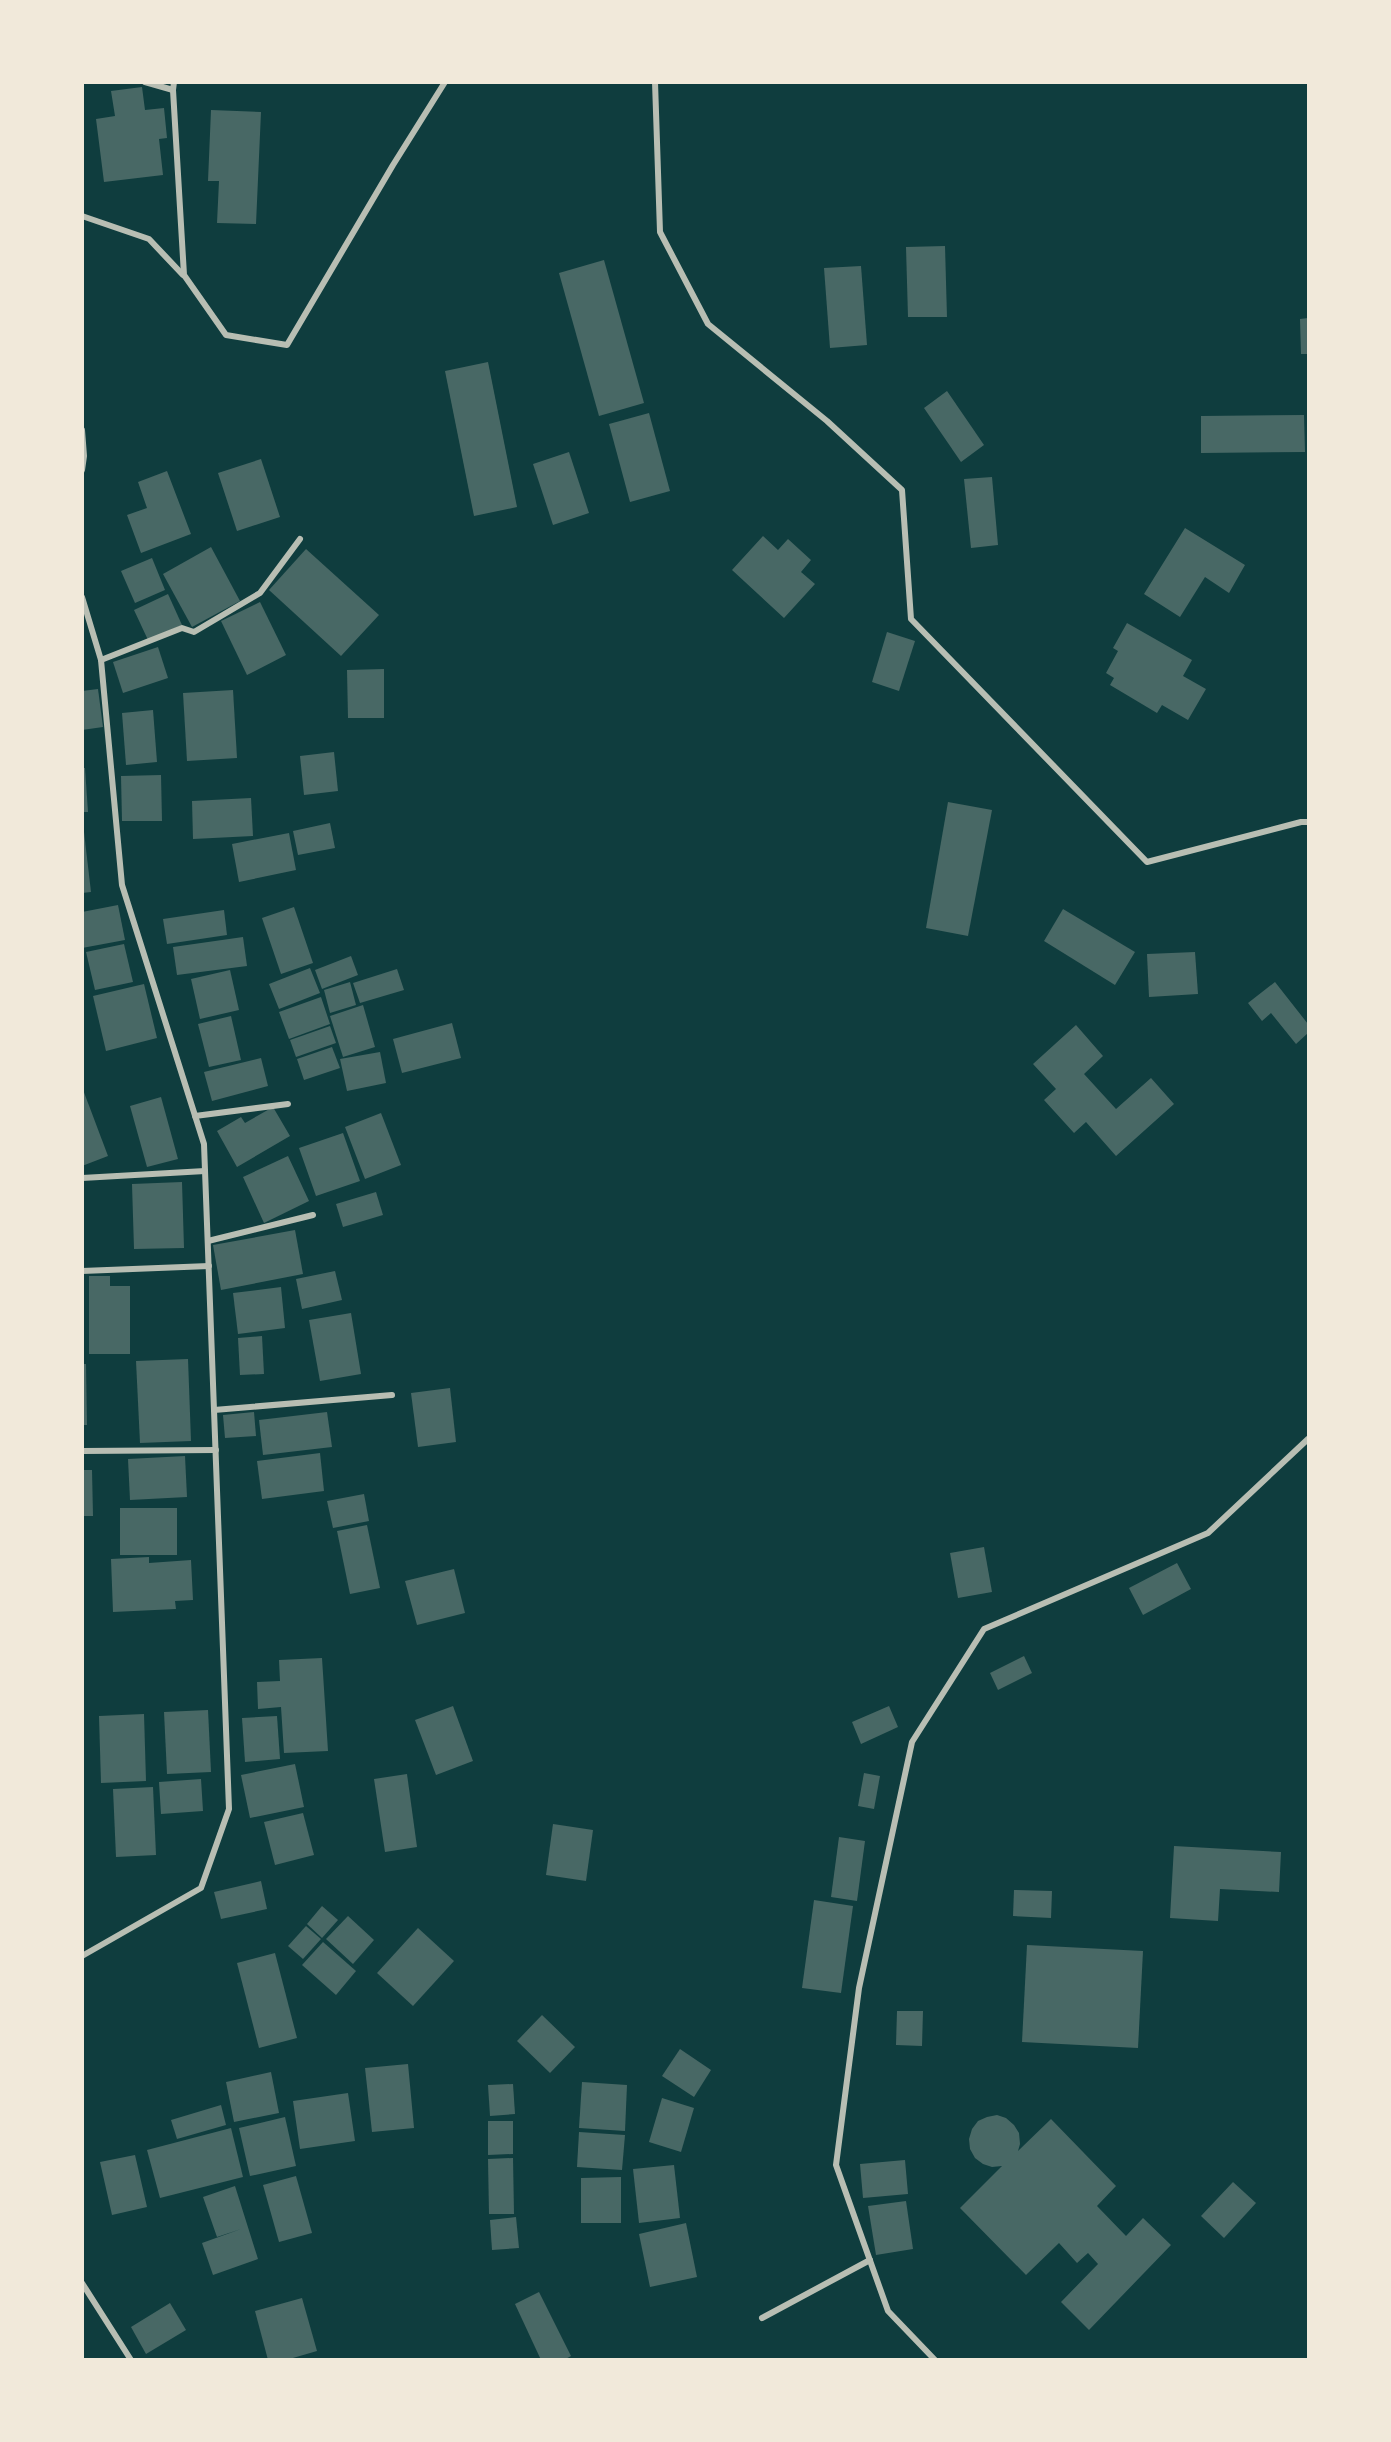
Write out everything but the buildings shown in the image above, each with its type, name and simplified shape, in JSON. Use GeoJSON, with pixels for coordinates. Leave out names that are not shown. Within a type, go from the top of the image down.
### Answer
{"type":"FeatureCollection","features":[{"type":"Feature","properties":{"kind":"street"},"geometry":{"type":"LineString","coordinates":[[145,82],[174,86],[184,276]]}},
{"type":"Feature","properties":{"kind":"street"},"geometry":{"type":"LineString","coordinates":[[82,216],[149,239],[184,276],[226,335],[286,345],[445,82]]}},
{"type":"Feature","properties":{"kind":"street"},"geometry":{"type":"LineString","coordinates":[[655,82],[660,232],[708,324],[827,421],[902,490],[911,619],[1147,862],[1308,822]]}},
{"type":"Feature","properties":{"kind":"street"},"geometry":{"type":"LineString","coordinates":[[82,430],[84,456],[82,470]]}},
{"type":"Feature","properties":{"kind":"street"},"geometry":{"type":"LineString","coordinates":[[101,660],[182,628],[194,632],[260,593],[300,540]]}},
{"type":"Feature","properties":{"kind":"street"},"geometry":{"type":"LineString","coordinates":[[82,597],[101,660],[122,885],[204,1144],[229,1809],[201,1887],[82,1956]]}},
{"type":"Feature","properties":{"kind":"street"},"geometry":{"type":"LineString","coordinates":[[195,1116],[288,1104]]}},
{"type":"Feature","properties":{"kind":"street"},"geometry":{"type":"LineString","coordinates":[[82,1178],[205,1171]]}},
{"type":"Feature","properties":{"kind":"street"},"geometry":{"type":"LineString","coordinates":[[208,1240],[313,1215]]}},
{"type":"Feature","properties":{"kind":"street"},"geometry":{"type":"LineString","coordinates":[[82,1270],[209,1266]]}},
{"type":"Feature","properties":{"kind":"street"},"geometry":{"type":"LineString","coordinates":[[214,1410],[392,1395]]}},
{"type":"Feature","properties":{"kind":"street"},"geometry":{"type":"LineString","coordinates":[[935,2360],[888,2311],[836,2165],[859,1988],[912,1742],[984,1629],[1208,1533],[1308,1439]]}},
{"type":"Feature","properties":{"kind":"street"},"geometry":{"type":"LineString","coordinates":[[82,1451],[216,1450]]}},
{"type":"Feature","properties":{"kind":"street"},"geometry":{"type":"LineString","coordinates":[[762,2318],[870,2260]]}},
{"type":"Feature","properties":{"kind":"street"},"geometry":{"type":"LineString","coordinates":[[82,2283],[131,2360]]}}]}
